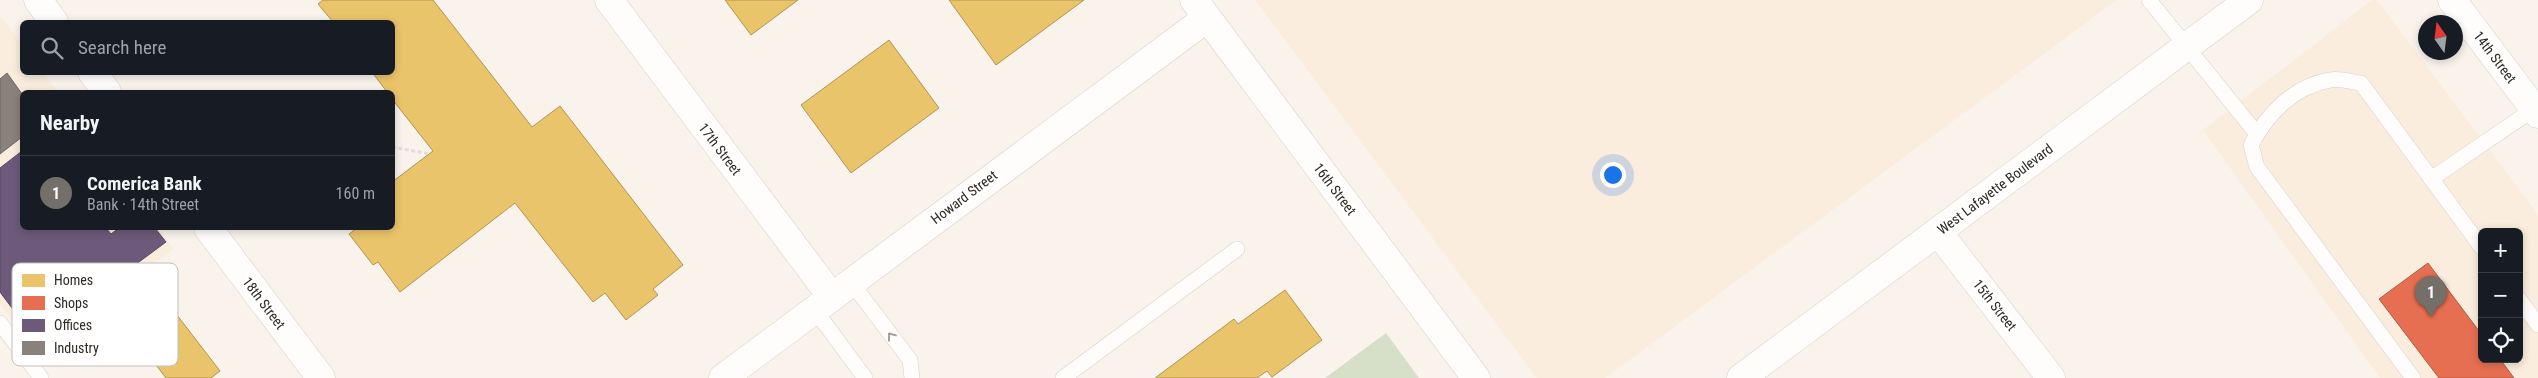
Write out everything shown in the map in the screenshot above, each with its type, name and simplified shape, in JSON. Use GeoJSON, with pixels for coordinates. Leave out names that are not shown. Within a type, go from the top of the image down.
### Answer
{"type":"FeatureCollection","features":[{"type":"Feature","properties":{"kind":"street"},"geometry":{"type":"LineString","coordinates":[[38,0],[53,20]]}},
{"type":"Feature","properties":{"kind":"street","name":"17th Street"},"geometry":{"type":"LineString","coordinates":[[609,0],[832,296]]}},
{"type":"Feature","properties":{"kind":"street","name":"West Lafayette Boulevard"},"geometry":{"type":"LineString","coordinates":[[1741,378],[2249,0]]}},
{"type":"Feature","properties":{"kind":"street","name":"14th Street"},"geometry":{"type":"LineString","coordinates":[[2452,0],[2536,112]]}},
{"type":"Feature","properties":{"kind":"street","name":"Howard Street"},"geometry":{"type":"LineString","coordinates":[[723,378],[832,296],[1200,9]]}},
{"type":"Feature","properties":{"kind":"street","name":"16th Street"},"geometry":{"type":"LineString","coordinates":[[1200,9],[1476,378]]}},
{"type":"Feature","properties":{"kind":"street"},"geometry":{"type":"LineString","coordinates":[[94,75],[106,90]]}},
{"type":"Feature","properties":{"kind":"street","name":"18th Street"},"geometry":{"type":"LineString","coordinates":[[209,230],[320,378]]}},
{"type":"Feature","properties":{"kind":"street","name":"15th Street"},"geometry":{"type":"LineString","coordinates":[[1938,232],[2051,378]]}},
{"type":"Feature","properties":{"kind":"lane"},"geometry":{"type":"LineString","coordinates":[[2150,0],[2229,102],[2257,134]]}},
{"type":"Feature","properties":{"kind":"lane"},"geometry":{"type":"LineString","coordinates":[[2413,378],[2257,167],[2251,145],[2272,112],[2304,89],[2331,80],[2361,84],[2478,243]]}},
{"type":"Feature","properties":{"kind":"lane"},"geometry":{"type":"LineString","coordinates":[[2431,179],[2536,112]]}},
{"type":"Feature","properties":{"kind":"lane"},"geometry":{"type":"LineString","coordinates":[[1062,378],[1237,249]]}},
{"type":"Feature","properties":{"kind":"lane"},"geometry":{"type":"LineString","coordinates":[[832,296],[865,378]]}},
{"type":"Feature","properties":{"kind":"lane"},"geometry":{"type":"LineString","coordinates":[[832,296],[910,360],[912,378]]}},
{"type":"Feature","properties":{"kind":"lane"},"geometry":{"type":"LineString","coordinates":[[2523,304],[2538,325]]}},
{"type":"Feature","properties":{"kind":"lane"},"geometry":{"type":"LineString","coordinates":[[0,323],[12,339]]}},
{"type":"Feature","properties":{"kind":"lane"},"geometry":{"type":"LineString","coordinates":[[32,366],[41,378]]}},
{"type":"Feature","properties":{"kind":"path"},"geometry":{"type":"LineString","coordinates":[[395,148],[430,154]]}},
{"type":"Feature","properties":{"kind":"shaded area"},"geometry":{"type":"Polygon","coordinates":[[[1255,0],[2117,0],[1605,378],[1537,378],[1255,0]]]}},
{"type":"Feature","properties":{"kind":"shaded area"},"geometry":{"type":"Polygon","coordinates":[[[2372,0],[2377,0],[2418,54],[2418,60],[2422,60],[2538,214],[2538,378],[2380,378],[2203,130],[2372,0]]]}},
{"type":"Feature","properties":{"kind":"shaded area"},"geometry":{"type":"Polygon","coordinates":[[[2,18],[20,42],[20,75],[45,75],[56,90],[20,90],[20,230],[160,230],[174,249],[155,263],[12,263],[12,320],[0,304],[0,19],[2,18]]]}},
{"type":"Feature","properties":{"kind":"green space"},"geometry":{"type":"Polygon","coordinates":[[[1386,333],[1419,378],[1325,378],[1386,333]]]}},
{"type":"Feature","properties":{"kind":"building: Homes"},"geometry":{"type":"Polygon","coordinates":[[[323,0],[433,0],[532,127],[560,106],[683,265],[653,289],[658,295],[626,320],[605,293],[593,302],[515,203],[400,292],[378,262],[373,265],[349,234],[354,230],[395,230],[395,180],[433,151],[395,103],[395,90],[386,90],[374,75],[395,75],[395,20],[331,20],[318,4],[323,0]]]}},
{"type":"Feature","properties":{"kind":"building: Homes"},"geometry":{"type":"Polygon","coordinates":[[[725,0],[798,0],[751,35],[725,0]]]}},
{"type":"Feature","properties":{"kind":"building: Homes"},"geometry":{"type":"Polygon","coordinates":[[[949,0],[1084,0],[996,65],[949,0]]]}},
{"type":"Feature","properties":{"kind":"building: Homes"},"geometry":{"type":"Polygon","coordinates":[[[889,40],[939,108],[851,173],[801,105],[889,40]]]}},
{"type":"Feature","properties":{"kind":"building: Homes"},"geometry":{"type":"Polygon","coordinates":[[[1285,290],[1322,340],[1272,377],[1267,371],[1257,378],[1155,378],[1234,319],[1238,324],[1285,290]]]}},
{"type":"Feature","properties":{"kind":"building: Homes"},"geometry":{"type":"Polygon","coordinates":[[[178,316],[220,371],[211,378],[166,378],[157,366],[178,366],[178,316]]]}},
{"type":"Feature","properties":{"kind":"building: Shops"},"geometry":{"type":"Polygon","coordinates":[[[2428,263],[2478,330],[2478,363],[2503,363],[2514,378],[2439,378],[2379,299],[2428,263]]]}},
{"type":"Feature","properties":{"kind":"building: Offices"},"geometry":{"type":"Polygon","coordinates":[[[20,153],[20,230],[108,230],[111,234],[116,230],[157,230],[166,242],[138,263],[12,263],[12,308],[0,292],[0,168],[20,153]]]}},
{"type":"Feature","properties":{"kind":"building: Industry"},"geometry":{"type":"Polygon","coordinates":[[[7,73],[20,91],[20,139],[0,154],[0,79],[7,73]]]}},
{"type":"Feature","properties":{"kind":"place","name":"Comerica Bank"},"geometry":{"type":"Point","coordinates":[2431,317]}}]}
